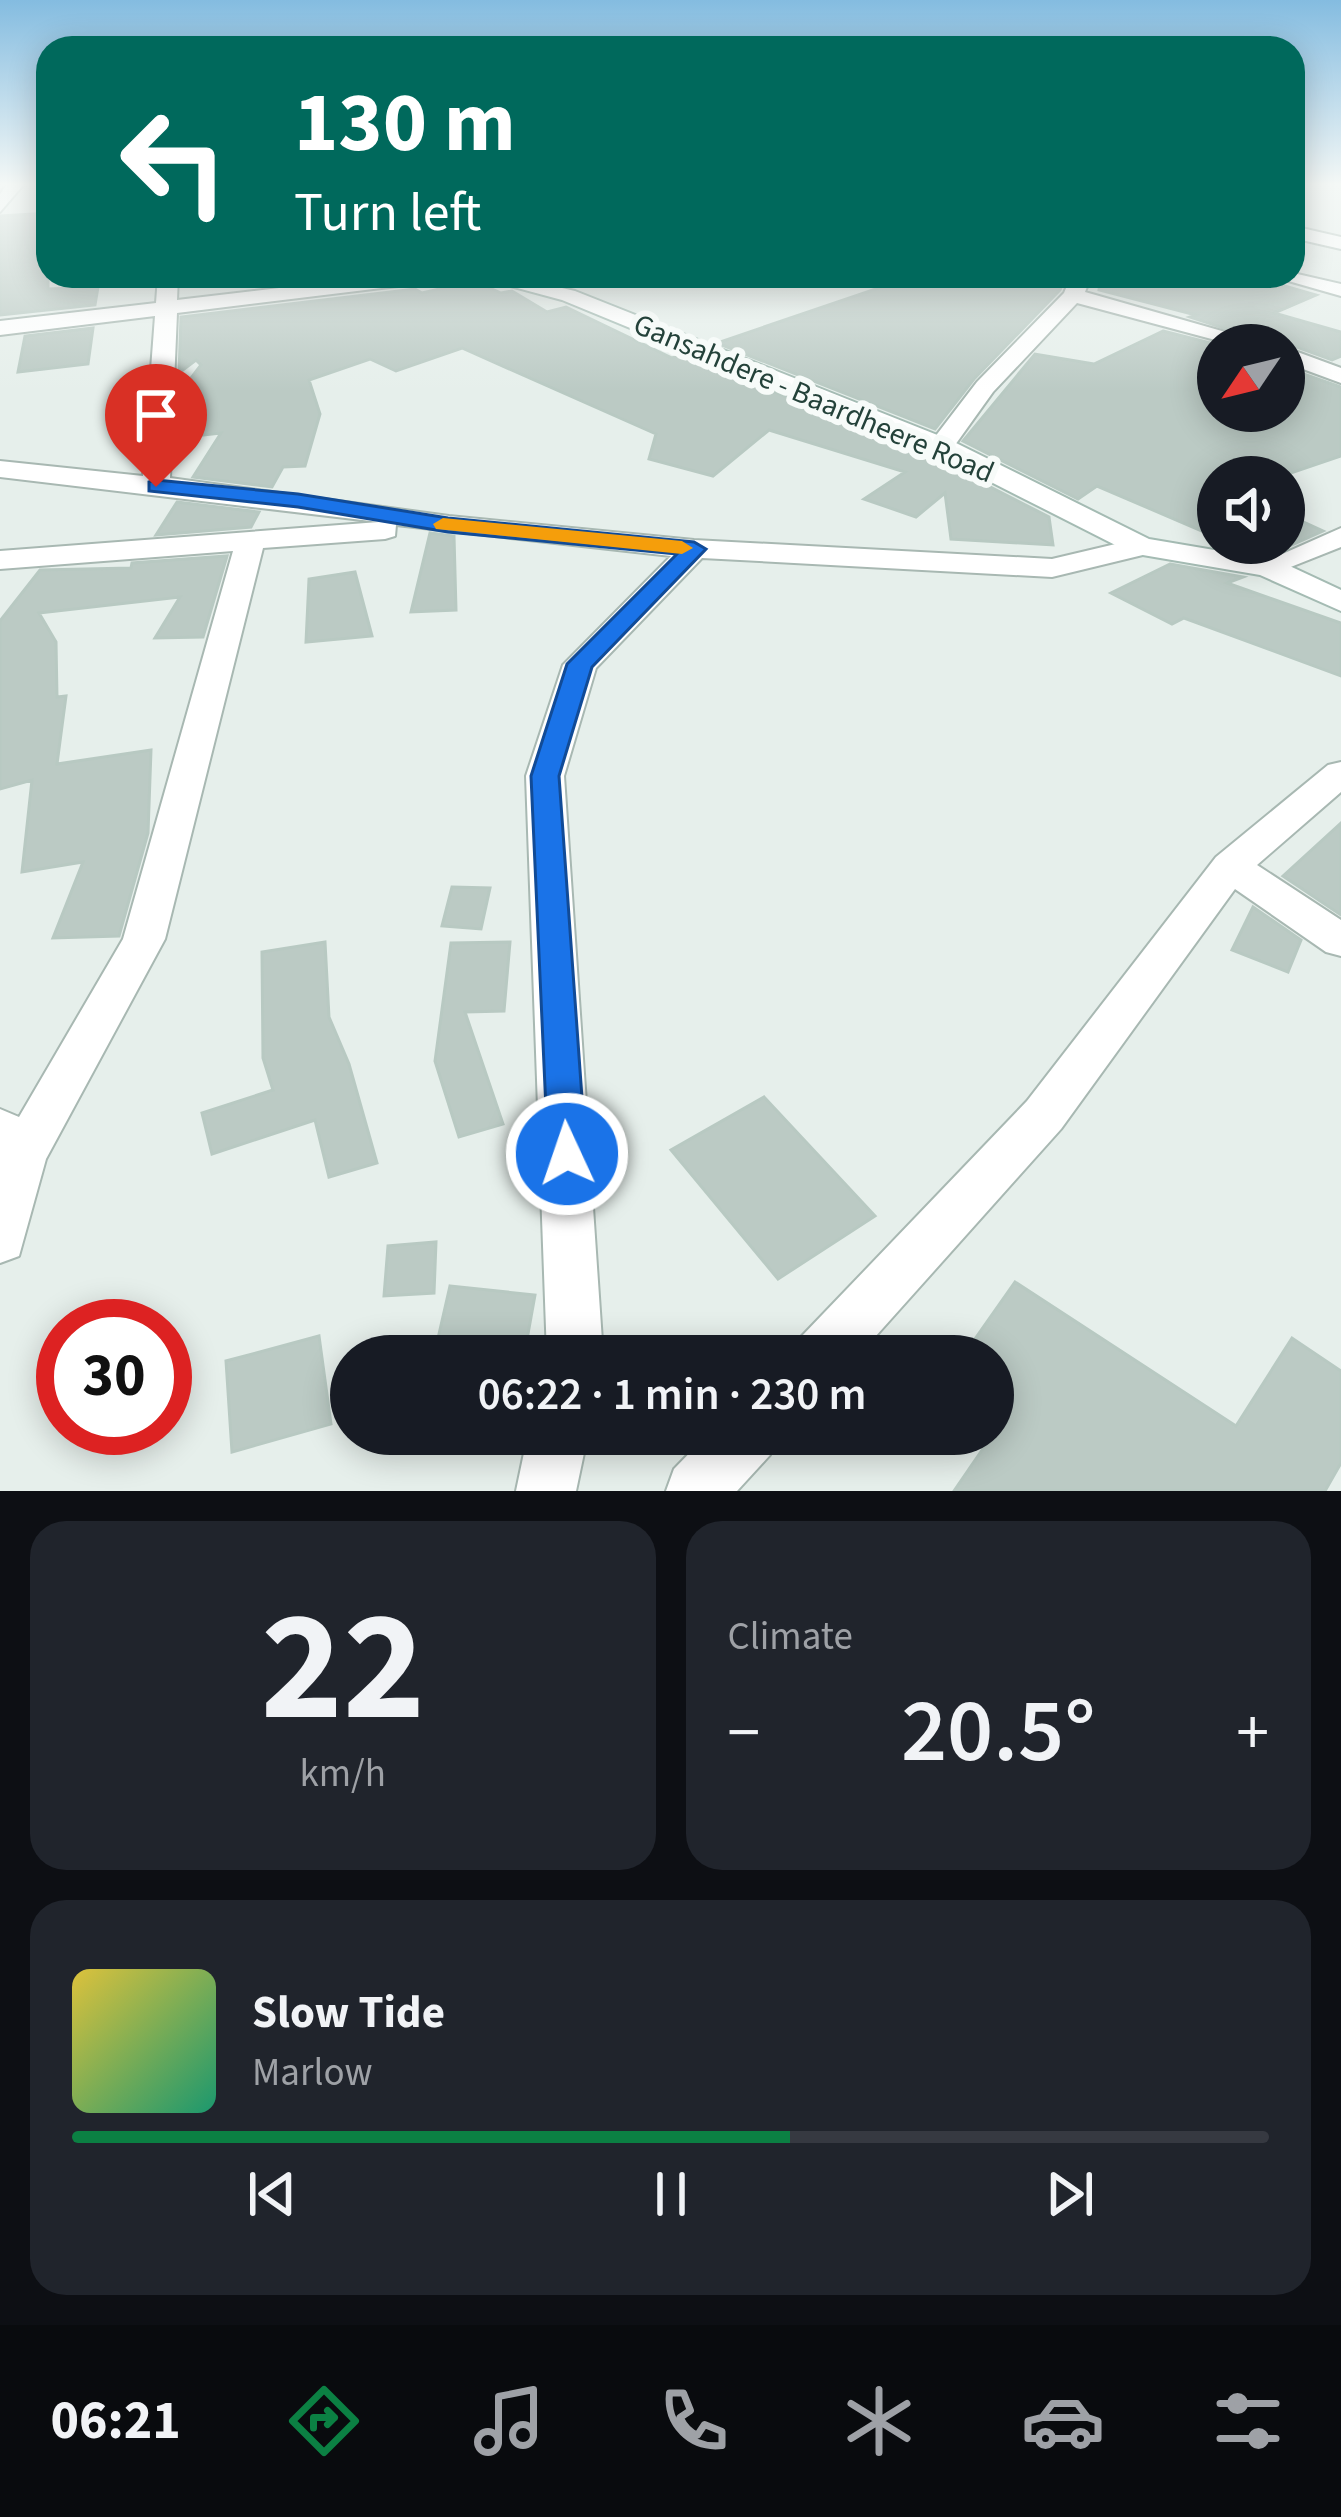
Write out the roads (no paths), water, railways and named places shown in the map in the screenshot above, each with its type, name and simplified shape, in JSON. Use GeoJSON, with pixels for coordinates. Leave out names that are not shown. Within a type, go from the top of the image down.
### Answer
{"type":"FeatureCollection","features":[{"type":"Feature","properties":{"kind":"street"},"geometry":{"type":"LineString","coordinates":[[1305,282],[1341,290]]}},
{"type":"Feature","properties":{"kind":"street"},"geometry":{"type":"LineString","coordinates":[[156,487],[168,288]]}},
{"type":"Feature","properties":{"kind":"street"},"geometry":{"type":"LineString","coordinates":[[0,328],[335,288]]}},
{"type":"Feature","properties":{"kind":"street","name":"Gansahdere - Baardheere Road"},"geometry":{"type":"LineString","coordinates":[[534,288],[568,296],[941,446],[1141,548],[1268,567],[1341,602]]}},
{"type":"Feature","properties":{"kind":"street"},"geometry":{"type":"LineString","coordinates":[[941,446],[985,387],[1036,340],[1075,288]]}},
{"type":"Feature","properties":{"kind":"street"},"geometry":{"type":"LineString","coordinates":[[1086,288],[1197,324]]}},
{"type":"Feature","properties":{"kind":"street"},"geometry":{"type":"LineString","coordinates":[[1305,362],[1341,376]]}},
{"type":"Feature","properties":{"kind":"street"},"geometry":{"type":"LineString","coordinates":[[0,469],[298,500],[448,525],[694,549],[1052,568],[1141,548]]}},
{"type":"Feature","properties":{"kind":"street"},"geometry":{"type":"LineString","coordinates":[[0,560],[448,525]]}},
{"type":"Feature","properties":{"kind":"street"},"geometry":{"type":"LineString","coordinates":[[1268,567],[1341,538]]}},
{"type":"Feature","properties":{"kind":"street"},"geometry":{"type":"LineString","coordinates":[[0,1240],[11,1143],[144,939],[251,539]]}},
{"type":"Feature","properties":{"kind":"street"},"geometry":{"type":"LineString","coordinates":[[573,1335],[545,776],[580,664],[694,549]]}},
{"type":"Feature","properties":{"kind":"street"},"geometry":{"type":"LineString","coordinates":[[839,1335],[1043,1114],[1230,866],[1341,773]]}},
{"type":"Feature","properties":{"kind":"street"},"geometry":{"type":"LineString","coordinates":[[1230,866],[1341,941]]}},
{"type":"Feature","properties":{"kind":"street"},"geometry":{"type":"LineString","coordinates":[[546,1491],[554,1455]]}},
{"type":"Feature","properties":{"kind":"street"},"geometry":{"type":"LineString","coordinates":[[696,1491],[729,1455]]}}]}
